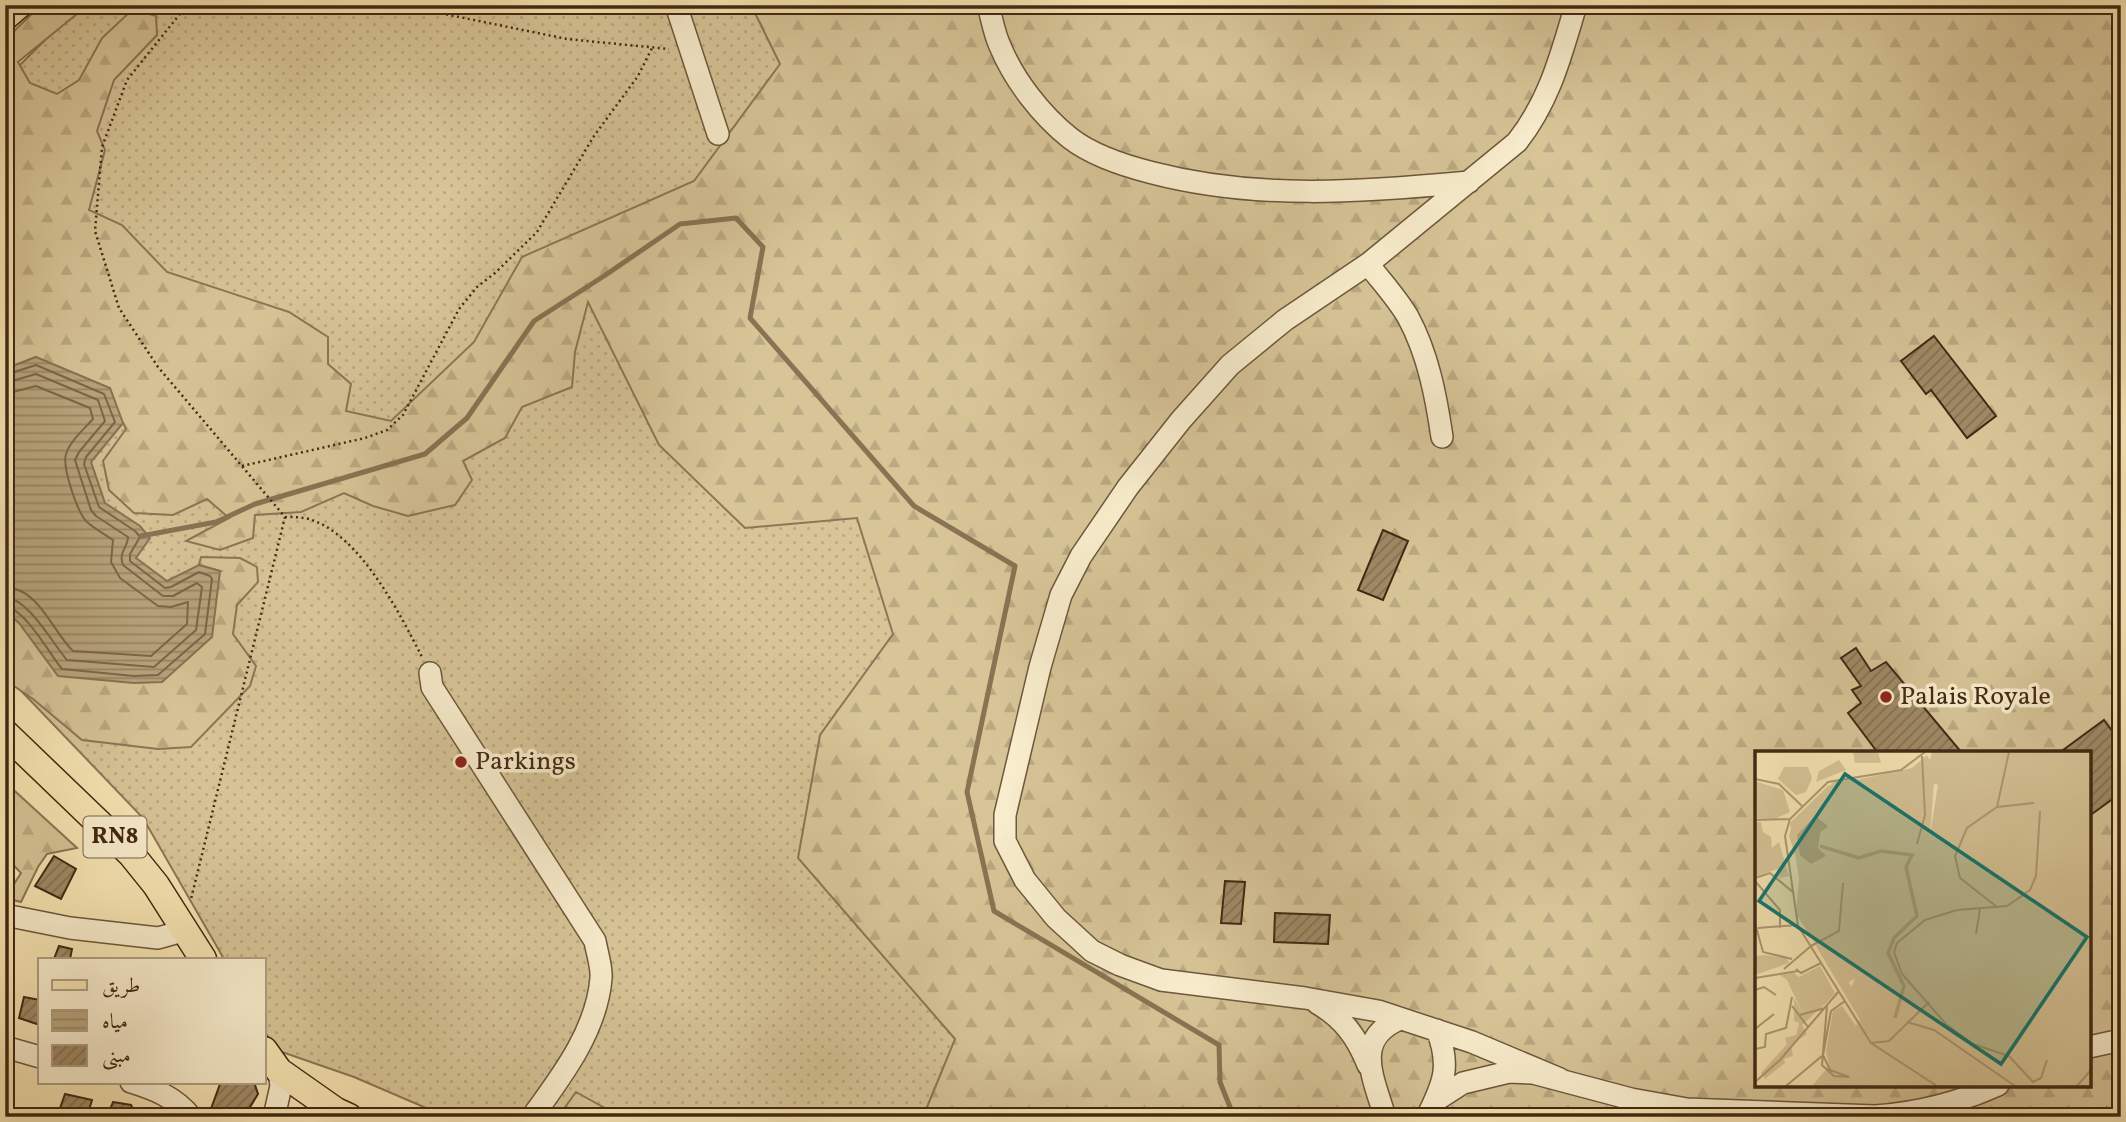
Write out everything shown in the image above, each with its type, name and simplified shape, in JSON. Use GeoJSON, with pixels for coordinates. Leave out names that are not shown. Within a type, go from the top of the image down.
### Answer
{"type":"FeatureCollection","features":[{"type":"Feature","properties":{"kind":"main road"},"geometry":{"type":"LineString","coordinates":[[5,17],[19,5]]}},
{"type":"Feature","properties":{"kind":"main road","name":"RN8"},"geometry":{"type":"LineString","coordinates":[[5,733],[131,854],[156,885],[202,958]]}},
{"type":"Feature","properties":{"kind":"main road"},"geometry":{"type":"LineString","coordinates":[[271,1060],[332,1115]]}},
{"type":"Feature","properties":{"kind":"street"},"geometry":{"type":"LineString","coordinates":[[676,5],[718,134]]}},
{"type":"Feature","properties":{"kind":"street"},"geometry":{"type":"LineString","coordinates":[[988,5],[1000,47],[1023,86],[1048,118],[1072,140],[1121,165],[1167,177],[1240,190],[1389,190],[1469,182]]}},
{"type":"Feature","properties":{"kind":"street"},"geometry":{"type":"LineString","coordinates":[[1560,1079],[1437,1030],[1354,1005],[1161,980],[1120,965],[1092,951],[1056,918],[1025,880],[1005,841],[1005,816],[1040,667],[1061,595],[1081,556],[1128,487],[1181,420],[1230,365],[1285,320],[1368,264],[1517,142],[1533,121],[1552,85],[1576,5]]}},
{"type":"Feature","properties":{"kind":"street"},"geometry":{"type":"LineString","coordinates":[[1368,264],[1406,314],[1420,343],[1436,394],[1442,437]]}},
{"type":"Feature","properties":{"kind":"street"},"geometry":{"type":"LineString","coordinates":[[430,673],[432,687],[595,941],[602,976],[595,1010],[577,1049],[532,1117]]}},
{"type":"Feature","properties":{"kind":"street"},"geometry":{"type":"LineString","coordinates":[[5,915],[70,928],[158,938],[183,930]]}},
{"type":"Feature","properties":{"kind":"street"},"geometry":{"type":"LineString","coordinates":[[1305,998],[1334,1013],[1349,1027],[1360,1044],[1385,1117]]}},
{"type":"Feature","properties":{"kind":"street"},"geometry":{"type":"LineString","coordinates":[[1371,1073],[1369,1055],[1374,1039],[1386,1025],[1400,1019]]}},
{"type":"Feature","properties":{"kind":"street"},"geometry":{"type":"LineString","coordinates":[[1431,1109],[1443,1083],[1446,1059],[1437,1030]]}},
{"type":"Feature","properties":{"kind":"street"},"geometry":{"type":"LineString","coordinates":[[2091,1047],[2121,1040]]}},
{"type":"Feature","properties":{"kind":"street"},"geometry":{"type":"LineString","coordinates":[[5,1047],[38,1056]]}},
{"type":"Feature","properties":{"kind":"street"},"geometry":{"type":"LineString","coordinates":[[271,1060],[281,1086],[274,1117]]}},
{"type":"Feature","properties":{"kind":"street"},"geometry":{"type":"LineString","coordinates":[[1431,1109],[1463,1083],[1509,1072],[1533,1073],[1631,1099],[1687,1109],[1875,1116],[1904,1114],[1944,1106],[1993,1087]]}},
{"type":"Feature","properties":{"kind":"street"},"geometry":{"type":"LineString","coordinates":[[137,1084],[160,1091],[191,1117]]}},
{"type":"Feature","properties":{"kind":"path"},"geometry":{"type":"LineString","coordinates":[[187,5],[127,80],[102,147],[95,232],[119,308],[158,367],[285,517],[309,518],[321,523],[338,536],[378,579],[430,673]]}},
{"type":"Feature","properties":{"kind":"path"},"geometry":{"type":"LineString","coordinates":[[392,5],[567,39],[653,46],[693,53]]}},
{"type":"Feature","properties":{"kind":"path"},"geometry":{"type":"LineString","coordinates":[[242,466],[365,438],[387,430],[403,415],[459,309],[477,287],[537,232],[594,136],[638,76],[653,46]]}},
{"type":"Feature","properties":{"kind":"path"},"geometry":{"type":"LineString","coordinates":[[183,930],[285,517]]}},
{"type":"Feature","properties":{"kind":"green space"},"geometry":{"type":"Polygon","coordinates":[[[41,5],[88,5],[18,62],[30,83],[57,94],[79,80],[102,38],[133,9],[156,16],[157,35],[114,80],[97,131],[105,150],[89,210],[122,225],[167,272],[289,312],[328,337],[328,364],[351,384],[346,411],[391,421],[474,342],[522,257],[694,181],[780,64],[751,5],[2121,5],[2121,1117],[923,1117],[955,1039],[798,858],[820,735],[893,634],[857,518],[745,528],[659,445],[588,302],[575,352],[572,387],[522,407],[505,438],[463,461],[472,480],[455,505],[408,516],[373,506],[344,493],[301,512],[255,515],[253,538],[220,550],[186,541],[229,518],[207,499],[173,515],[134,513],[109,490],[103,461],[126,429],[123,423],[36,357],[5,369],[5,40],[41,5]]]}},
{"type":"Feature","properties":{"kind":"green space"},"geometry":{"type":"Polygon","coordinates":[[[80,5],[2121,5],[2121,1117],[956,1039],[923,1117],[447,1117],[354,1077],[276,1050],[266,1033],[266,958],[223,958],[143,818],[5,674],[5,80],[80,5]]]}},
{"type":"Feature","properties":{"kind":"green space"},"geometry":{"type":"Polygon","coordinates":[[[201,557],[240,558],[257,567],[258,582],[237,605],[233,634],[256,666],[250,686],[191,747],[158,749],[82,740],[33,699],[5,680],[5,611],[19,623],[220,571],[199,565],[201,557]]]}},
{"type":"Feature","properties":{"kind":"green space"},"geometry":{"type":"Polygon","coordinates":[[[5,782],[77,848],[47,854],[21,902],[5,898],[21,873],[5,856],[5,782]]]}},
{"type":"Feature","properties":{"kind":"green space"},"geometry":{"type":"Polygon","coordinates":[[[576,1092],[621,1117],[558,1117],[576,1092]]]}},
{"type":"Feature","properties":{"kind":"water"},"geometry":{"type":"Polygon","coordinates":[[[36,357],[110,388],[123,423],[91,462],[105,503],[140,526],[150,538],[136,558],[167,581],[199,565],[220,571],[212,637],[162,682],[134,683],[58,676],[19,623],[5,611],[5,369],[36,357]]]}},
{"type":"Feature","properties":{"kind":"building"},"geometry":{"type":"Polygon","coordinates":[[[1934,336],[1996,416],[1967,438],[1931,390],[1926,394],[1901,361],[1934,336]]]}},
{"type":"Feature","properties":{"kind":"building"},"geometry":{"type":"Polygon","coordinates":[[[1383,530],[1408,541],[1383,600],[1358,590],[1383,530]]]}},
{"type":"Feature","properties":{"kind":"building","name":"Palais Royale"},"geometry":{"type":"Polygon","coordinates":[[[1856,648],[1871,671],[1886,662],[1960,751],[1876,751],[1848,713],[1861,703],[1852,690],[1861,686],[1841,658],[1856,648]]]}},
{"type":"Feature","properties":{"kind":"building","name":"Palais Royale"},"geometry":{"type":"Polygon","coordinates":[[[2104,720],[2121,743],[2121,793],[2091,815],[2091,751],[2062,751],[2104,720]]]}},
{"type":"Feature","properties":{"kind":"building"},"geometry":{"type":"Polygon","coordinates":[[[54,856],[76,869],[61,899],[35,886],[54,856]]]}},
{"type":"Feature","properties":{"kind":"building"},"geometry":{"type":"Polygon","coordinates":[[[1225,881],[1245,882],[1241,924],[1221,923],[1225,881]]]}},
{"type":"Feature","properties":{"kind":"building"},"geometry":{"type":"Polygon","coordinates":[[[1275,913],[1330,915],[1328,944],[1274,942],[1275,913]]]}},
{"type":"Feature","properties":{"kind":"building"},"geometry":{"type":"Polygon","coordinates":[[[59,946],[72,949],[70,958],[54,958],[59,946]]]}},
{"type":"Feature","properties":{"kind":"building"},"geometry":{"type":"Polygon","coordinates":[[[24,997],[38,1000],[38,1024],[19,1018],[24,997]]]}},
{"type":"Feature","properties":{"kind":"building"},"geometry":{"type":"Polygon","coordinates":[[[220,1084],[255,1084],[258,1094],[244,1117],[208,1117],[220,1084]]]}},
{"type":"Feature","properties":{"kind":"building"},"geometry":{"type":"Polygon","coordinates":[[[65,1094],[92,1100],[87,1117],[57,1117],[65,1094]]]}},
{"type":"Feature","properties":{"kind":"building"},"geometry":{"type":"Polygon","coordinates":[[[113,1102],[131,1105],[137,1117],[107,1117],[113,1102]]]}},
{"type":"Feature","properties":{"kind":"waterway"},"geometry":{"type":"LineString","coordinates":[[141,536],[216,522],[255,504],[425,454],[467,418],[534,321],[680,224],[736,218],[763,247],[750,318],[914,506],[1015,566],[967,792],[994,911],[1219,1045],[1220,1082],[1234,1117]]}},
{"type":"Feature","properties":{"kind":"place","name":"Palais Royale"},"geometry":{"type":"Point","coordinates":[1886,697]}},
{"type":"Feature","properties":{"kind":"place","name":"Parkings"},"geometry":{"type":"Point","coordinates":[461,762]}}]}
